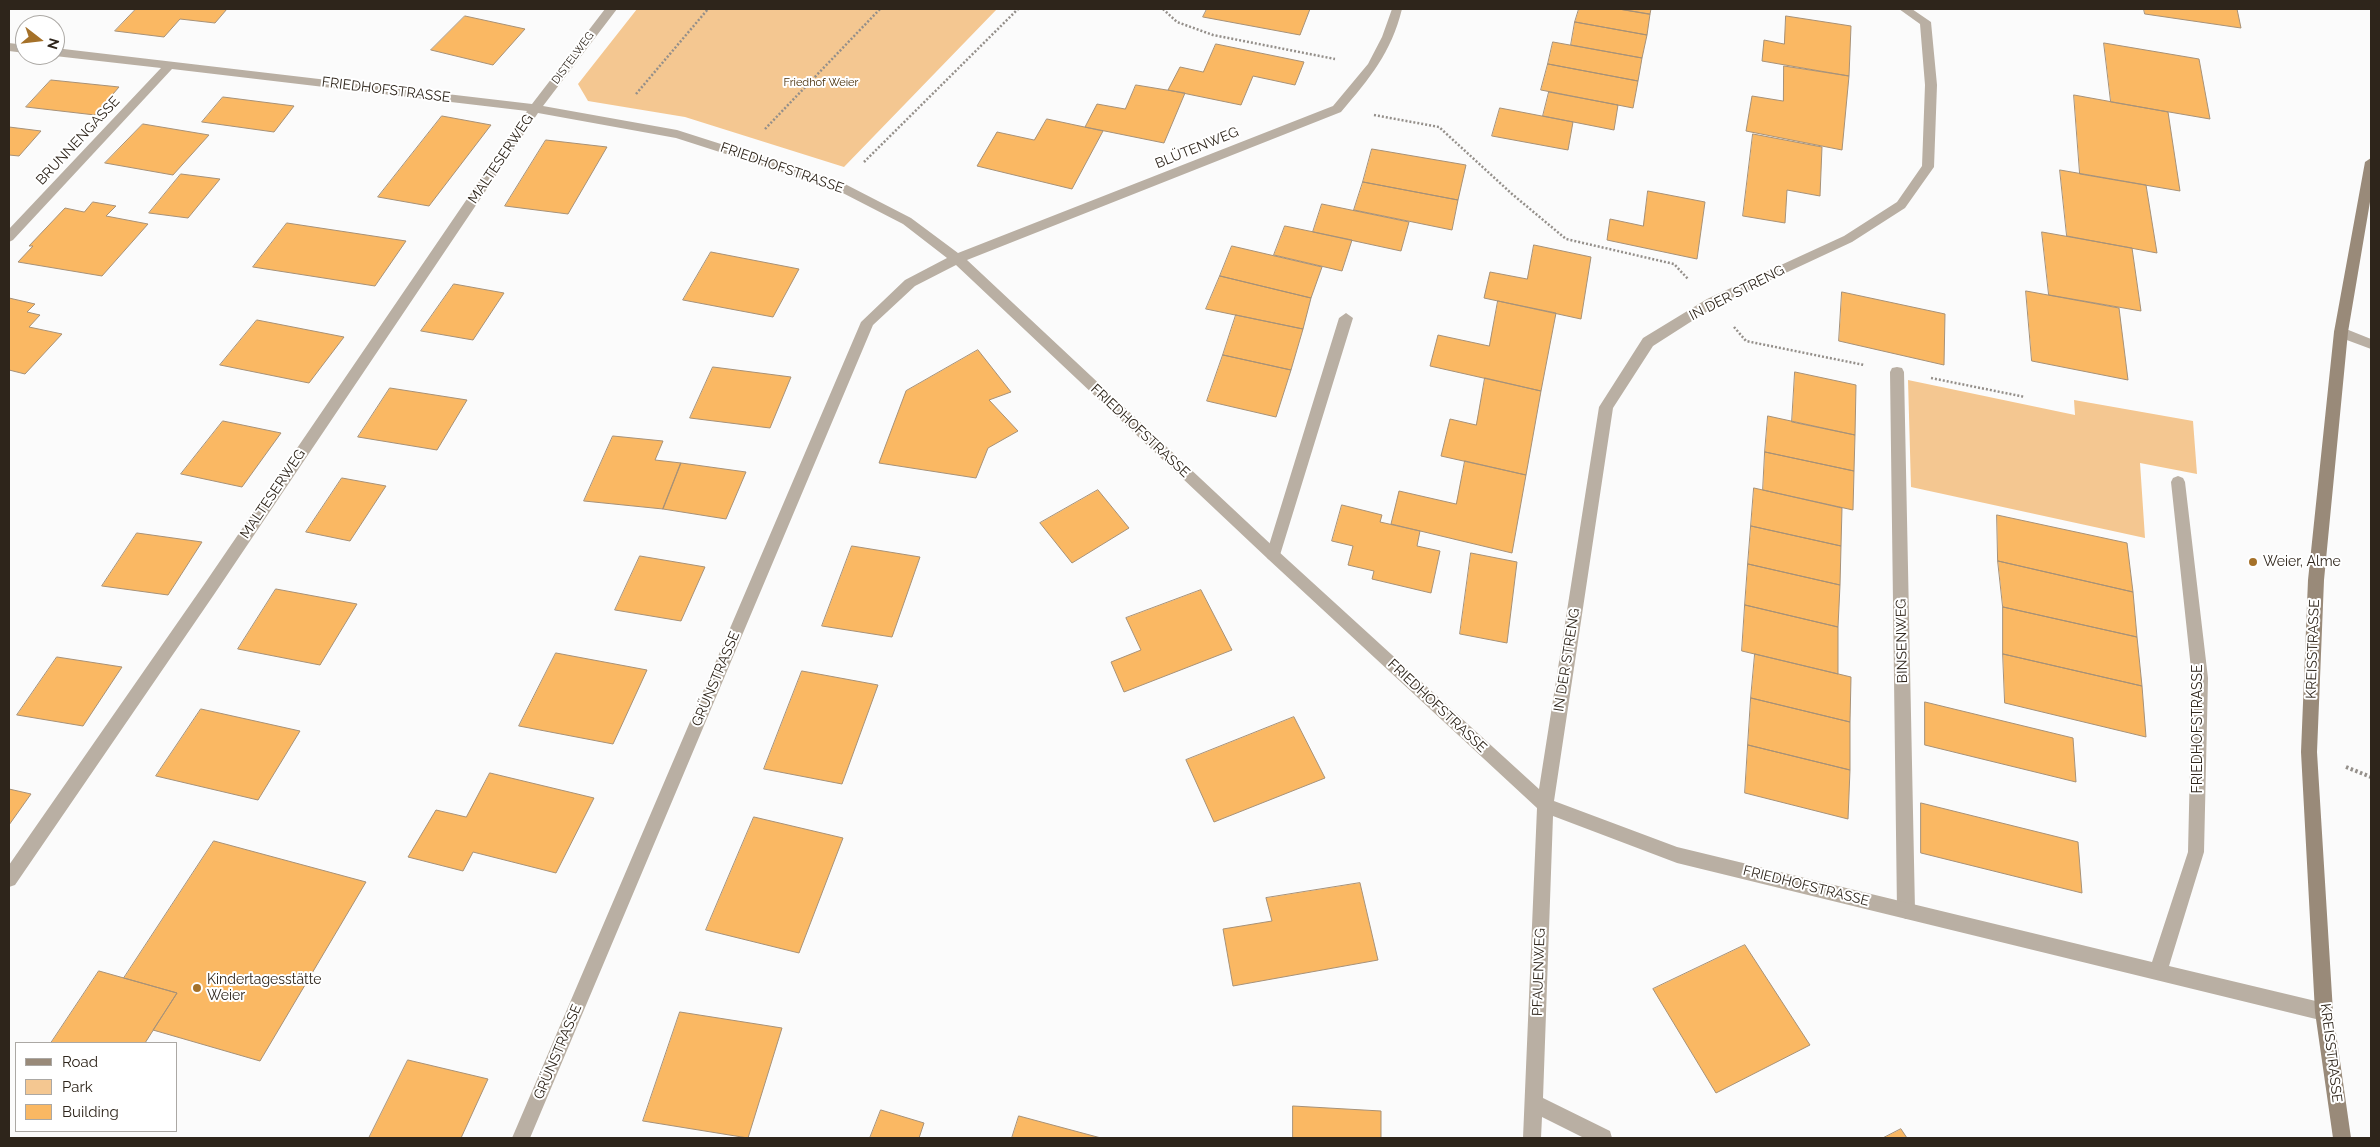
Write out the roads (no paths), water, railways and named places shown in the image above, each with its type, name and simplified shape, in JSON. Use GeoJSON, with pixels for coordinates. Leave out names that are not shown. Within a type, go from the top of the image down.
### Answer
{"type":"FeatureCollection","features":[{"type":"Feature","properties":{"kind":"street","name":"DISTELWEG"},"geometry":{"type":"LineString","coordinates":[[535,108],[611,9]]}},
{"type":"Feature","properties":{"kind":"street","name":"BLÜTENWEG"},"geometry":{"type":"LineString","coordinates":[[957,259],[1337,109],[1373,66],[1388,37],[1397,9]]}},
{"type":"Feature","properties":{"kind":"street","name":"IN DER STRENG"},"geometry":{"type":"LineString","coordinates":[[1545,805],[1606,407],[1648,342],[1712,302],[1848,239],[1901,205],[1928,167],[1931,85],[1925,22],[1905,9]]}},
{"type":"Feature","properties":{"kind":"street","name":"FRIEDHOFSTRASSE"},"geometry":{"type":"LineString","coordinates":[[65,53],[535,108],[677,134],[840,186],[907,221],[957,259],[1273,555],[1545,805],[1677,855],[2324,1012]]}},
{"type":"Feature","properties":{"kind":"street","name":"BRUNNENGASSE"},"geometry":{"type":"LineString","coordinates":[[9,237],[170,65]]}},
{"type":"Feature","properties":{"kind":"street","name":"MALTESERWEG"},"geometry":{"type":"LineString","coordinates":[[9,879],[208,591],[535,108]]}},
{"type":"Feature","properties":{"kind":"street","name":"KREISSTRASSE"},"geometry":{"type":"LineString","coordinates":[[2342,1138],[2324,1012],[2309,752],[2316,580],[2341,332],[2371,162]]}},
{"type":"Feature","properties":{"kind":"street","name":"GRÜNSTRASSE"},"geometry":{"type":"LineString","coordinates":[[521,1138],[868,322],[910,283],[957,259]]}},
{"type":"Feature","properties":{"kind":"street"},"geometry":{"type":"LineString","coordinates":[[1273,555],[1346,318]]}},
{"type":"Feature","properties":{"kind":"street"},"geometry":{"type":"LineString","coordinates":[[2341,332],[2371,344]]}},
{"type":"Feature","properties":{"kind":"street","name":"BINSENWEG"},"geometry":{"type":"LineString","coordinates":[[1897,372],[1906,910]]}},
{"type":"Feature","properties":{"kind":"street","name":"FRIEDHOFSTRASSE"},"geometry":{"type":"LineString","coordinates":[[2158,972],[2196,852],[2200,678],[2178,482]]}},
{"type":"Feature","properties":{"kind":"street","name":"PFAUENWEG"},"geometry":{"type":"LineString","coordinates":[[1532,1138],[1545,805]]}},
{"type":"Feature","properties":{"kind":"street"},"geometry":{"type":"LineString","coordinates":[[1534,1103],[1603,1138]]}},
{"type":"Feature","properties":{"kind":"place","name":"Weier, Alme"},"geometry":{"type":"Point","coordinates":[2253,562]}},
{"type":"Feature","properties":{"kind":"place","name":"Kindertagesstätte Weier"},"geometry":{"type":"Point","coordinates":[197,988]}},
{"type":"Feature","properties":{"kind":"park label","name":"Friedhof Weier"},"geometry":{"type":"Point","coordinates":[821,83]}}]}
